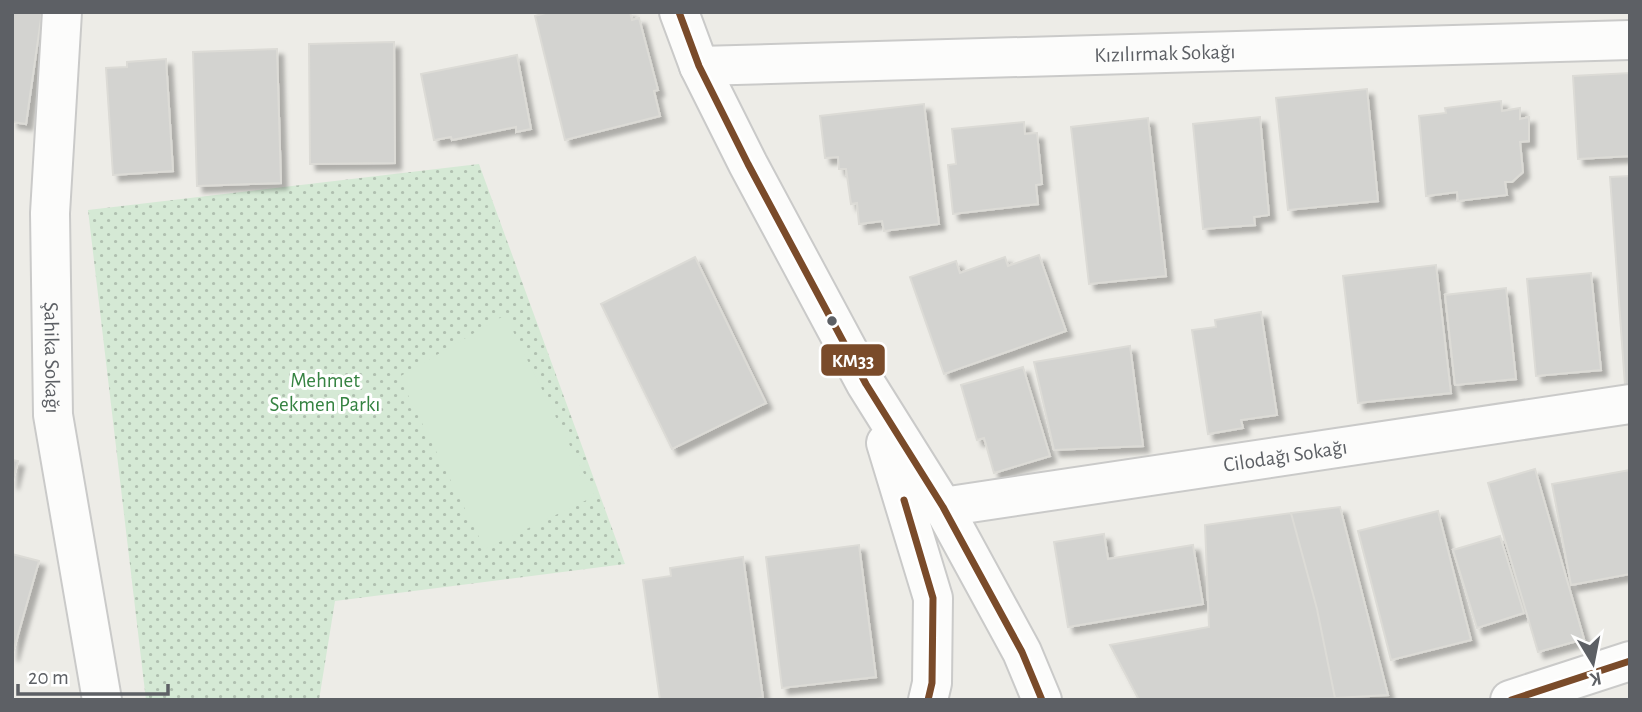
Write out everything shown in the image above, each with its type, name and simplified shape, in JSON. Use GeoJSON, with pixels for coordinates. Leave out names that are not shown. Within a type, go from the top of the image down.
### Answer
{"type":"FeatureCollection","features":[{"type":"Feature","properties":{"kind":"street","name":"Şahika Sokağı"},"geometry":{"type":"LineString","coordinates":[[62,12],[50,213],[53,415],[102,700]]}},
{"type":"Feature","properties":{"kind":"street"},"geometry":{"type":"LineString","coordinates":[[679,12],[699,66],[748,164],[866,384],[943,507],[1022,652],[1042,700]]}},
{"type":"Feature","properties":{"kind":"street","name":"Kızılırmak Sokağı"},"geometry":{"type":"LineString","coordinates":[[699,66],[1505,27],[1630,40]]}},
{"type":"Feature","properties":{"kind":"street"},"geometry":{"type":"LineString","coordinates":[[866,384],[933,598],[932,683],[928,700]]}},
{"type":"Feature","properties":{"kind":"street","name":"Cilodağı Sokağı"},"geometry":{"type":"LineString","coordinates":[[943,507],[1630,404]]}},
{"type":"Feature","properties":{"kind":"street"},"geometry":{"type":"LineString","coordinates":[[1510,700],[1630,661]]}},
{"type":"Feature","properties":{"kind":"green space","name":"Mehmet Sekmen Parkı"},"geometry":{"type":"Polygon","coordinates":[[[479,164],[625,564],[335,601],[319,700],[146,700],[88,210],[479,164]]]}},
{"type":"Feature","properties":{"kind":"green space"},"geometry":{"type":"Polygon","coordinates":[[[505,315],[595,496],[485,549],[399,377],[505,315]]]}},
{"type":"Feature","properties":{"kind":"building"},"geometry":{"type":"Polygon","coordinates":[[[12,12],[42,12],[26,124],[12,122],[12,12]]]}},
{"type":"Feature","properties":{"kind":"building"},"geometry":{"type":"Polygon","coordinates":[[[549,12],[630,12],[632,20],[639,18],[658,90],[654,91],[660,116],[565,140],[535,16],[549,12]]]}},
{"type":"Feature","properties":{"kind":"building"},"geometry":{"type":"Polygon","coordinates":[[[394,42],[395,163],[310,164],[309,44],[394,42]]]}},
{"type":"Feature","properties":{"kind":"building"},"geometry":{"type":"Polygon","coordinates":[[[277,49],[281,183],[197,186],[193,52],[277,49]]]}},
{"type":"Feature","properties":{"kind":"building"},"geometry":{"type":"Polygon","coordinates":[[[517,55],[531,129],[516,132],[516,127],[452,140],[451,137],[434,140],[421,74],[517,55]]]}},
{"type":"Feature","properties":{"kind":"building"},"geometry":{"type":"Polygon","coordinates":[[[166,59],[173,171],[113,175],[106,68],[127,67],[127,62],[166,59]]]}},
{"type":"Feature","properties":{"kind":"building"},"geometry":{"type":"Polygon","coordinates":[[[1630,73],[1630,156],[1578,159],[1573,76],[1630,73]]]}},
{"type":"Feature","properties":{"kind":"building"},"geometry":{"type":"Polygon","coordinates":[[[1367,89],[1378,201],[1288,210],[1276,98],[1367,89]]]}},
{"type":"Feature","properties":{"kind":"building"},"geometry":{"type":"Polygon","coordinates":[[[1501,101],[1502,111],[1520,108],[1520,119],[1529,117],[1529,141],[1520,142],[1523,172],[1512,182],[1505,182],[1507,195],[1458,201],[1457,192],[1426,196],[1419,116],[1446,113],[1445,108],[1501,101]]]}},
{"type":"Feature","properties":{"kind":"building"},"geometry":{"type":"Polygon","coordinates":[[[924,104],[939,224],[884,231],[882,221],[859,224],[857,203],[851,204],[846,169],[839,169],[838,157],[825,158],[820,116],[924,104]]]}},
{"type":"Feature","properties":{"kind":"building"},"geometry":{"type":"Polygon","coordinates":[[[1260,117],[1269,215],[1254,217],[1255,225],[1203,229],[1193,124],[1260,117]]]}},
{"type":"Feature","properties":{"kind":"building"},"geometry":{"type":"Polygon","coordinates":[[[1148,118],[1166,276],[1089,284],[1071,127],[1148,118]]]}},
{"type":"Feature","properties":{"kind":"building"},"geometry":{"type":"Polygon","coordinates":[[[1024,122],[1025,134],[1037,133],[1042,184],[1036,185],[1038,204],[953,214],[948,165],[956,164],[952,129],[1024,122]]]}},
{"type":"Feature","properties":{"kind":"building"},"geometry":{"type":"Polygon","coordinates":[[[1630,176],[1630,385],[1625,385],[1610,177],[1630,176]]]}},
{"type":"Feature","properties":{"kind":"building"},"geometry":{"type":"Polygon","coordinates":[[[1039,255],[1066,331],[944,374],[910,277],[956,261],[960,273],[1005,257],[1008,266],[1039,255]]]}},
{"type":"Feature","properties":{"kind":"building"},"geometry":{"type":"Polygon","coordinates":[[[695,257],[766,403],[672,449],[601,304],[695,257]]]}},
{"type":"Feature","properties":{"kind":"building"},"geometry":{"type":"Polygon","coordinates":[[[1436,265],[1451,393],[1358,403],[1343,276],[1436,265]]]}},
{"type":"Feature","properties":{"kind":"building"},"geometry":{"type":"Polygon","coordinates":[[[1591,273],[1601,370],[1536,376],[1527,279],[1591,273]]]}},
{"type":"Feature","properties":{"kind":"building"},"geometry":{"type":"Polygon","coordinates":[[[1506,288],[1516,379],[1455,385],[1445,295],[1506,288]]]}},
{"type":"Feature","properties":{"kind":"building"},"geometry":{"type":"Polygon","coordinates":[[[1261,312],[1277,415],[1241,420],[1243,428],[1208,434],[1192,330],[1216,327],[1215,320],[1261,312]]]}},
{"type":"Feature","properties":{"kind":"building"},"geometry":{"type":"Polygon","coordinates":[[[1130,346],[1143,446],[1054,450],[1034,362],[1130,346]]]}},
{"type":"Feature","properties":{"kind":"building"},"geometry":{"type":"Polygon","coordinates":[[[1023,367],[1050,456],[994,473],[984,438],[977,440],[961,385],[1023,367]]]}},
{"type":"Feature","properties":{"kind":"building"},"geometry":{"type":"Polygon","coordinates":[[[12,460],[18,461],[12,484],[12,460]]]}},
{"type":"Feature","properties":{"kind":"building"},"geometry":{"type":"Polygon","coordinates":[[[1535,469],[1584,639],[1538,652],[1488,483],[1535,469]]]}},
{"type":"Feature","properties":{"kind":"building"},"geometry":{"type":"Polygon","coordinates":[[[1630,470],[1630,574],[1571,585],[1552,484],[1630,470]]]}},
{"type":"Feature","properties":{"kind":"building"},"geometry":{"type":"Polygon","coordinates":[[[1340,507],[1388,695],[1335,698],[1317,609],[1291,513],[1340,507]]]}},
{"type":"Feature","properties":{"kind":"building"},"geometry":{"type":"Polygon","coordinates":[[[1438,511],[1471,640],[1391,660],[1358,531],[1438,511]]]}},
{"type":"Feature","properties":{"kind":"building"},"geometry":{"type":"Polygon","coordinates":[[[1291,513],[1317,609],[1335,698],[1139,700],[1110,645],[1209,627],[1205,525],[1291,513]]]}},
{"type":"Feature","properties":{"kind":"building"},"geometry":{"type":"Polygon","coordinates":[[[1104,534],[1108,559],[1193,545],[1203,604],[1068,627],[1054,542],[1104,534]]]}},
{"type":"Feature","properties":{"kind":"building"},"geometry":{"type":"Polygon","coordinates":[[[1500,536],[1524,613],[1477,628],[1453,550],[1500,536]]]}},
{"type":"Feature","properties":{"kind":"building"},"geometry":{"type":"Polygon","coordinates":[[[859,545],[876,677],[782,688],[766,557],[859,545]]]}},
{"type":"Feature","properties":{"kind":"building"},"geometry":{"type":"Polygon","coordinates":[[[12,554],[39,561],[12,656],[12,554]]]}},
{"type":"Feature","properties":{"kind":"building"},"geometry":{"type":"Polygon","coordinates":[[[743,557],[763,698],[660,700],[643,580],[671,576],[670,568],[743,557]]]}},
{"type":"Feature","properties":{"kind":"transit line","name":"KM33"},"geometry":{"type":"LineString","coordinates":[[679,12],[699,66],[748,164],[866,384],[943,507],[1022,652],[1042,700]]}},
{"type":"Feature","properties":{"kind":"transit line","name":"KM33"},"geometry":{"type":"LineString","coordinates":[[904,500],[933,598],[932,683],[928,700]]}},
{"type":"Feature","properties":{"kind":"transit line","name":"KM33"},"geometry":{"type":"LineString","coordinates":[[1511,700],[1630,661]]}}]}
